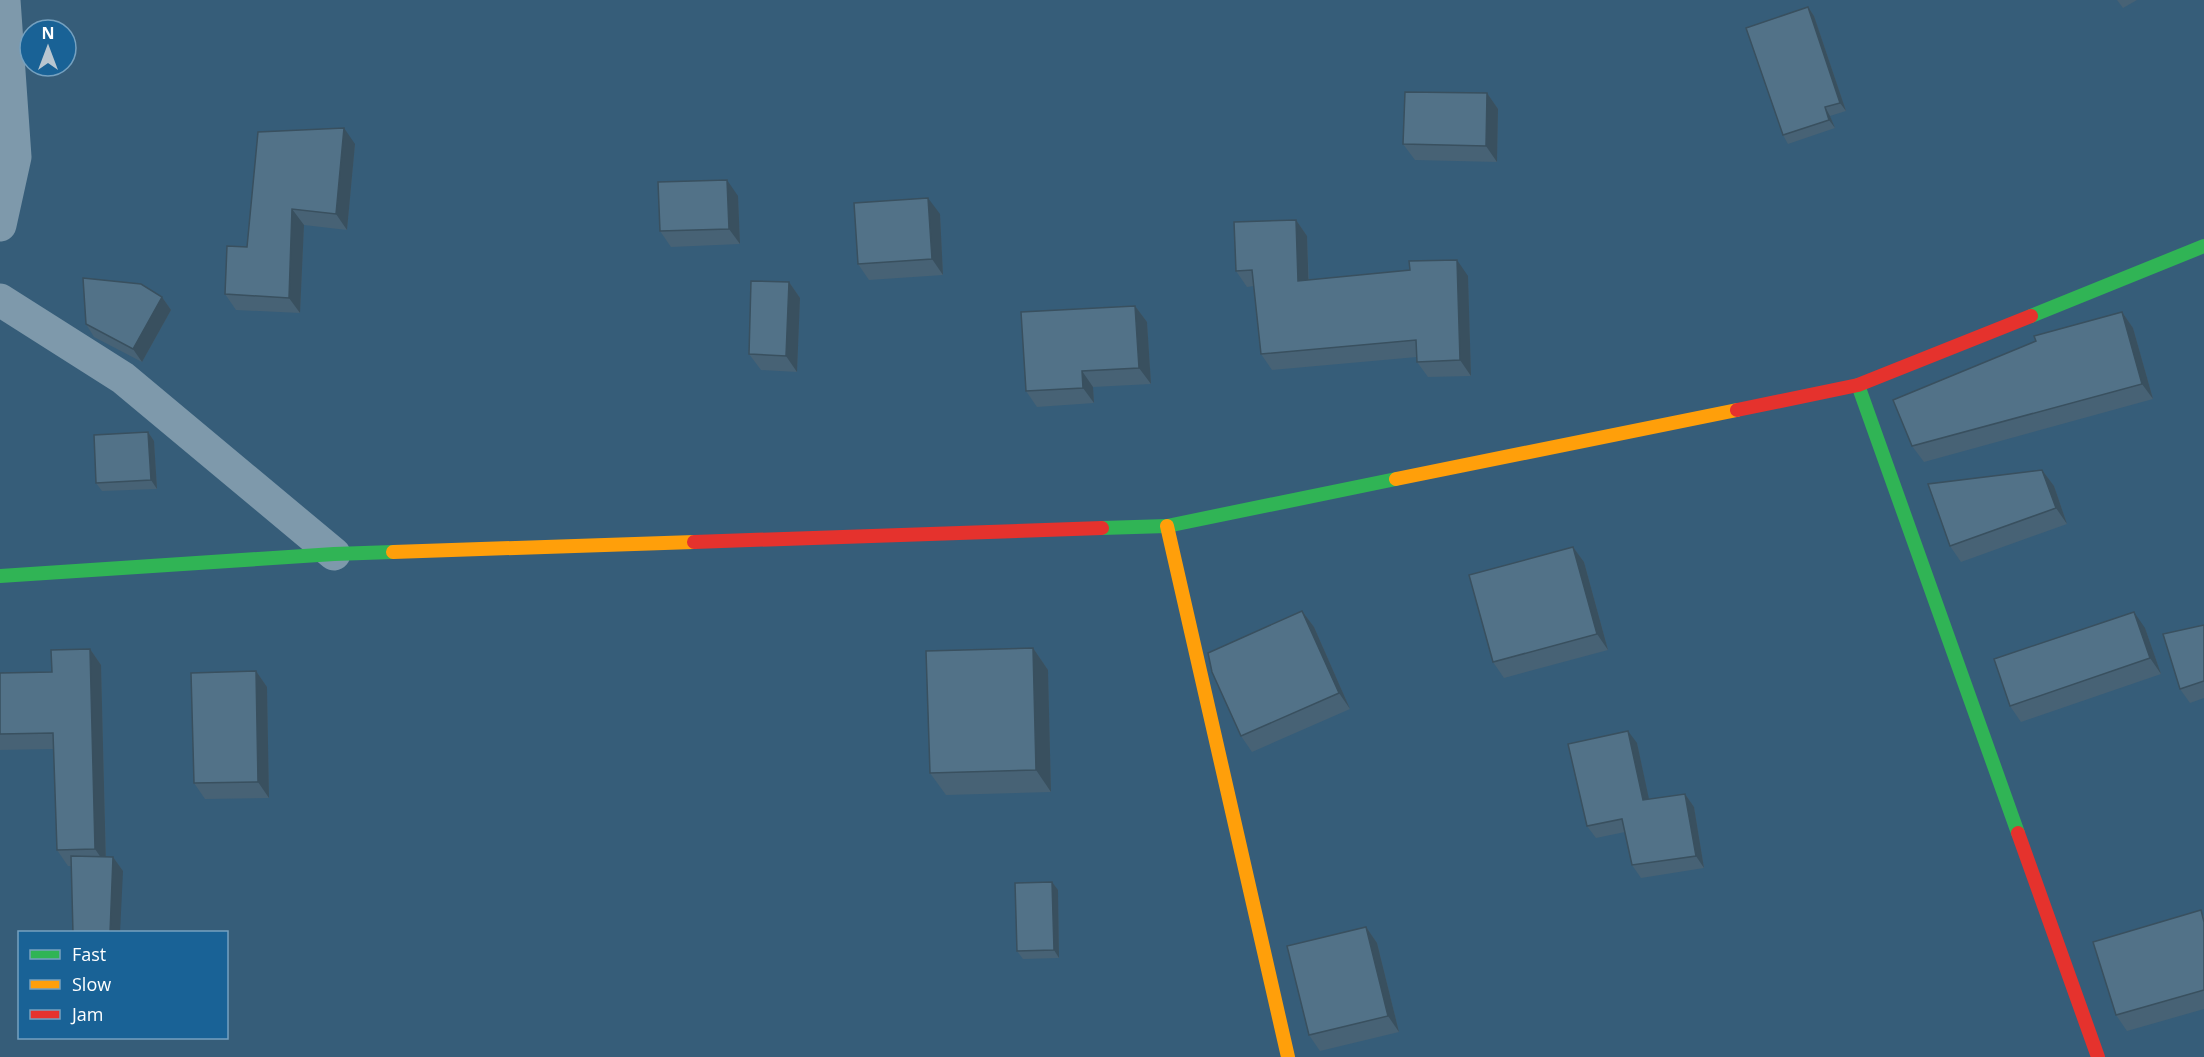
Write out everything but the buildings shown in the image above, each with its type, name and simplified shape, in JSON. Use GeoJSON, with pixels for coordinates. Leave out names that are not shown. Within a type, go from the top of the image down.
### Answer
{"type":"FeatureCollection","features":[{"type":"Feature","properties":{"kind":"main road"},"geometry":{"type":"LineString","coordinates":[[0,576],[334,554],[1167,526],[1858,385],[2204,246]]}},
{"type":"Feature","properties":{"kind":"main road"},"geometry":{"type":"LineString","coordinates":[[1858,385],[2098,1057]]}},
{"type":"Feature","properties":{"kind":"main road"},"geometry":{"type":"LineString","coordinates":[[1167,526],[1288,1057]]}},
{"type":"Feature","properties":{"kind":"street"},"geometry":{"type":"LineString","coordinates":[[0,225],[15,157],[4,0]]}},
{"type":"Feature","properties":{"kind":"street"},"geometry":{"type":"LineString","coordinates":[[0,300],[123,378],[334,554]]}},
{"type":"Feature","properties":{"kind":"traffic: fast"},"geometry":{"type":"LineString","coordinates":[[2031,316],[2204,246]]}},
{"type":"Feature","properties":{"kind":"traffic: fast"},"geometry":{"type":"LineString","coordinates":[[1858,385],[2018,833]]}},
{"type":"Feature","properties":{"kind":"traffic: fast"},"geometry":{"type":"LineString","coordinates":[[1102,528],[1167,526],[1396,479]]}},
{"type":"Feature","properties":{"kind":"traffic: fast"},"geometry":{"type":"LineString","coordinates":[[0,576],[393,552]]}},
{"type":"Feature","properties":{"kind":"traffic: slow"},"geometry":{"type":"LineString","coordinates":[[1396,479],[1737,410]]}},
{"type":"Feature","properties":{"kind":"traffic: slow"},"geometry":{"type":"LineString","coordinates":[[1167,526],[1288,1057]]}},
{"type":"Feature","properties":{"kind":"traffic: slow"},"geometry":{"type":"LineString","coordinates":[[393,552],[694,542]]}},
{"type":"Feature","properties":{"kind":"traffic: jam"},"geometry":{"type":"LineString","coordinates":[[1737,410],[1858,385],[2031,316]]}},
{"type":"Feature","properties":{"kind":"traffic: jam"},"geometry":{"type":"LineString","coordinates":[[694,542],[1102,528]]}},
{"type":"Feature","properties":{"kind":"traffic: jam"},"geometry":{"type":"LineString","coordinates":[[2018,833],[2098,1057]]}}]}
